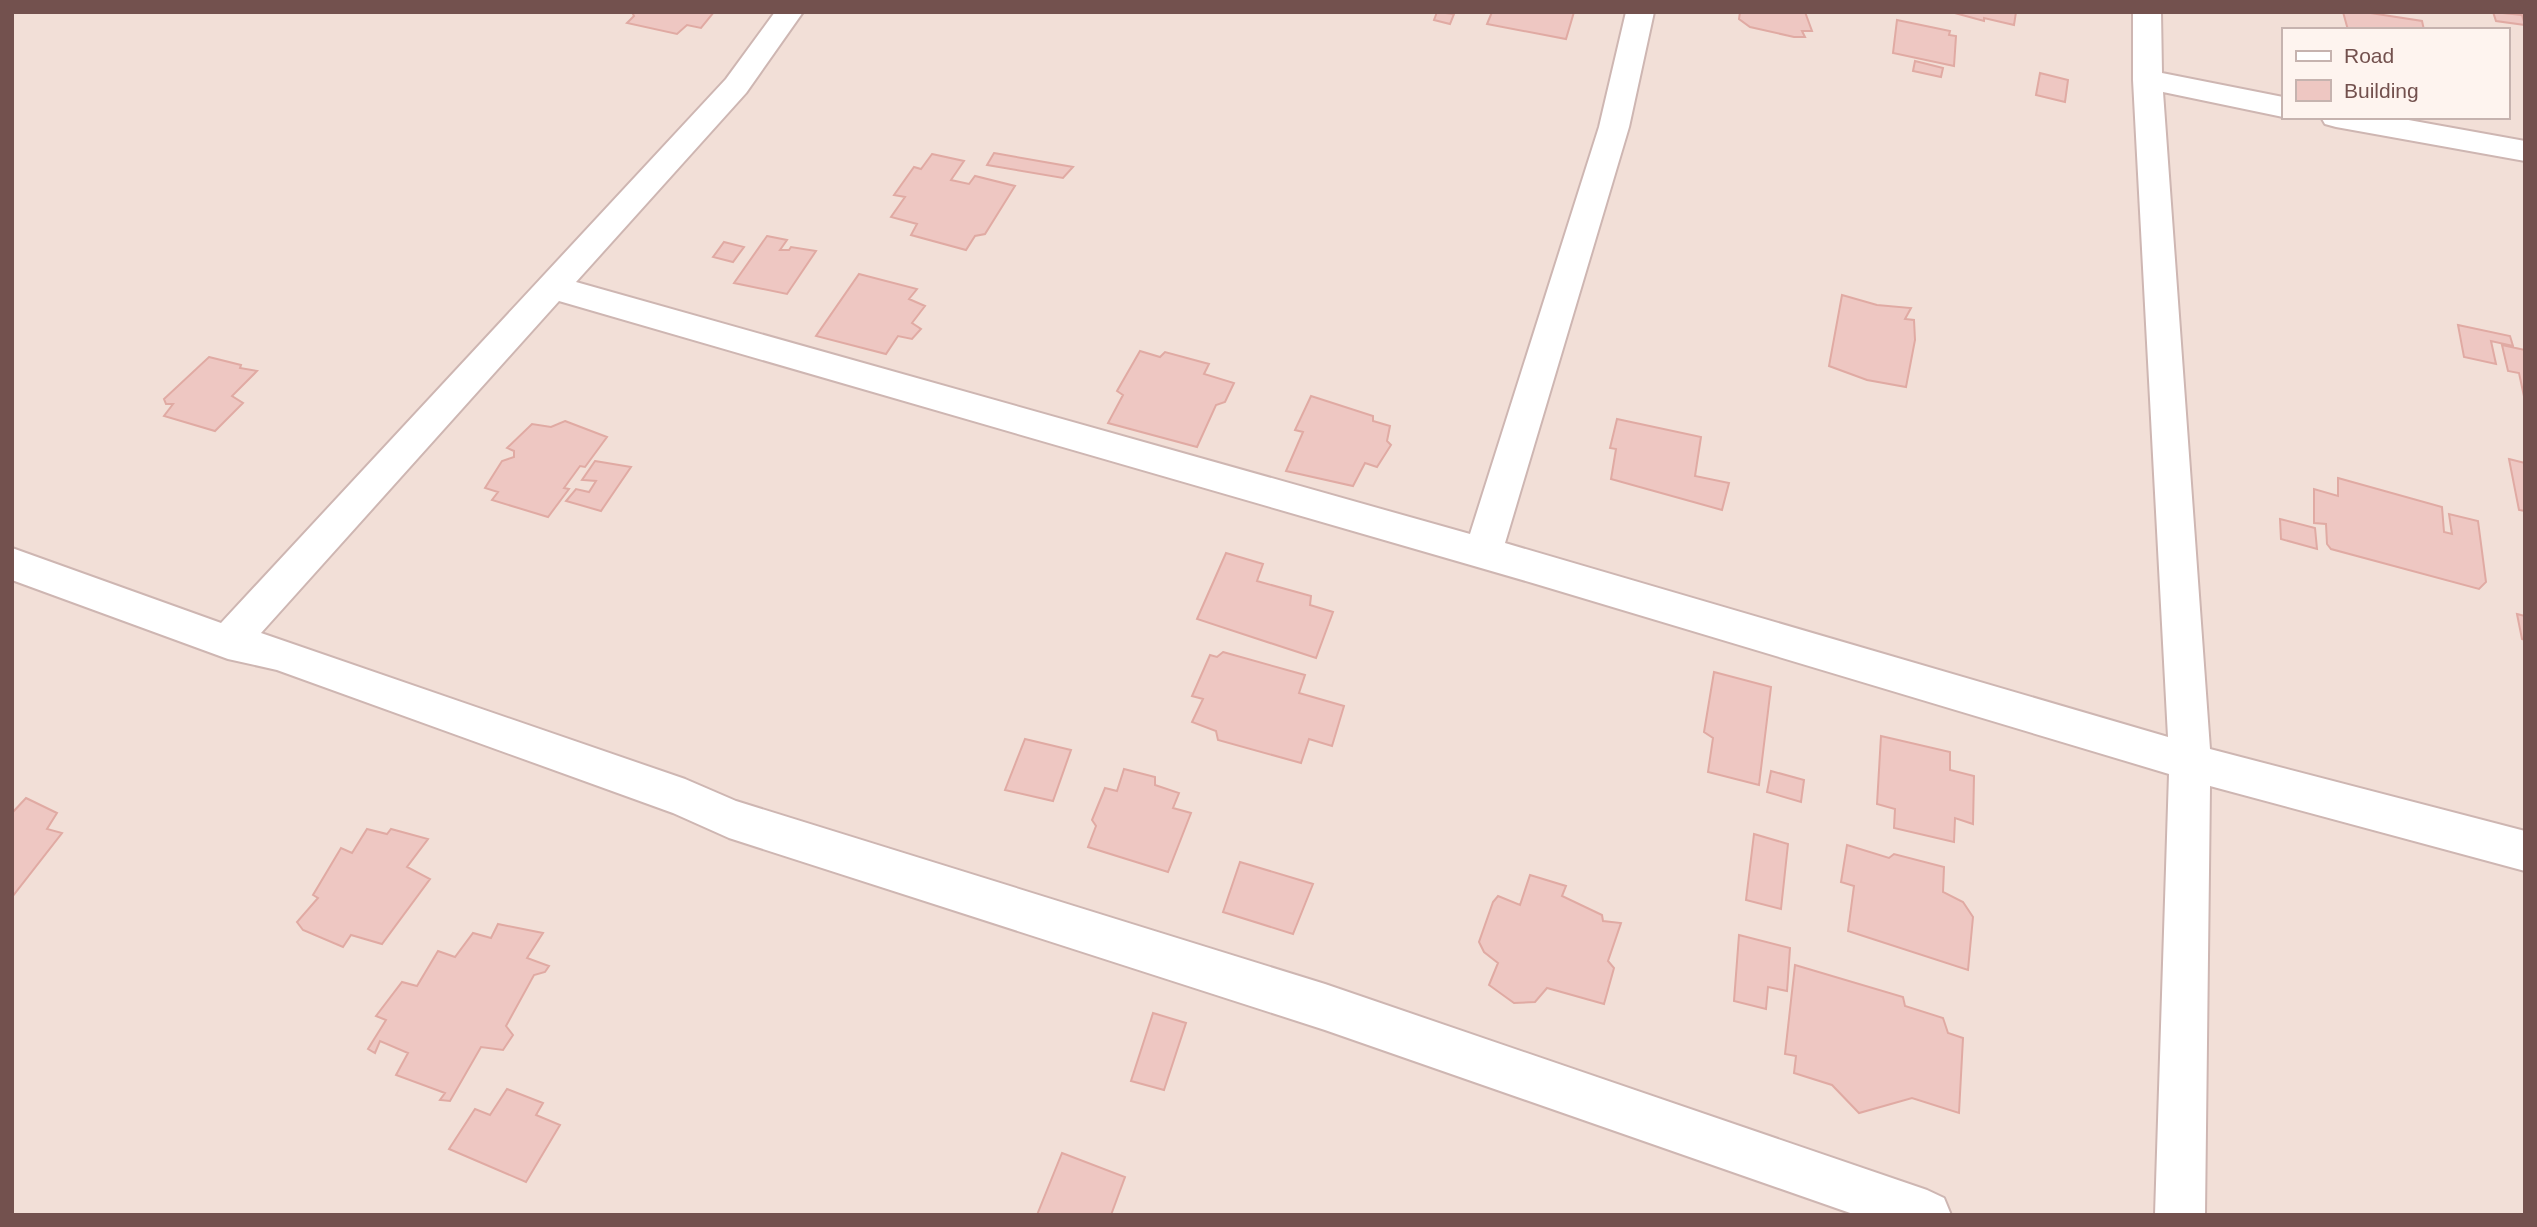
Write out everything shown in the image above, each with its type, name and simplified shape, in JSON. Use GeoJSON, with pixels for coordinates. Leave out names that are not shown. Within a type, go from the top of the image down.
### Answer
{"type":"FeatureCollection","features":[{"type":"Feature","properties":{"kind":"street"},"geometry":{"type":"LineString","coordinates":[[228,642],[736,86],[789,12]]}},
{"type":"Feature","properties":{"kind":"street"},"geometry":{"type":"LineString","coordinates":[[1483,554],[1614,127],[1640,12]]}},
{"type":"Feature","properties":{"kind":"street"},"geometry":{"type":"LineString","coordinates":[[2147,12],[2148,80],[2190,762],[2180,1215]]}},
{"type":"Feature","properties":{"kind":"street"},"geometry":{"type":"LineString","coordinates":[[2148,80],[2282,107]]}},
{"type":"Feature","properties":{"kind":"street"},"geometry":{"type":"LineString","coordinates":[[2347,119],[2525,151]]}},
{"type":"Feature","properties":{"kind":"street"},"geometry":{"type":"LineString","coordinates":[[552,287],[1483,554],[2190,762],[2525,850]]}},
{"type":"Feature","properties":{"kind":"street"},"geometry":{"type":"LineString","coordinates":[[12,564],[228,642],[277,653],[685,798],[729,818],[1325,1007],[1927,1215]]}},
{"type":"Feature","properties":{"kind":"shaded area"},"geometry":{"type":"Polygon","coordinates":[[[12,12],[2525,12],[2525,1215],[12,1215],[12,12]]]}},
{"type":"Feature","properties":{"kind":"building"},"geometry":{"type":"Polygon","coordinates":[[[632,12],[714,12],[701,28],[687,25],[677,34],[627,23],[634,16],[632,12]]]}},
{"type":"Feature","properties":{"kind":"building"},"geometry":{"type":"Polygon","coordinates":[[[1437,12],[1454,14],[1450,24],[1434,20],[1437,12]]]}},
{"type":"Feature","properties":{"kind":"building"},"geometry":{"type":"Polygon","coordinates":[[[1492,12],[1574,12],[1566,39],[1487,24],[1492,12]]]}},
{"type":"Feature","properties":{"kind":"building"},"geometry":{"type":"Polygon","coordinates":[[[1740,12],[1805,12],[1812,31],[1802,31],[1805,37],[1794,37],[1750,27],[1739,19],[1740,12]]]}},
{"type":"Feature","properties":{"kind":"building"},"geometry":{"type":"Polygon","coordinates":[[[1951,12],[2016,12],[2014,25],[1984,18],[1984,21],[1951,12]]]}},
{"type":"Feature","properties":{"kind":"building"},"geometry":{"type":"Polygon","coordinates":[[[2343,12],[2364,12],[2422,21],[2424,28],[2347,28],[2343,12]]]}},
{"type":"Feature","properties":{"kind":"building"},"geometry":{"type":"Polygon","coordinates":[[[2493,12],[2522,15],[2525,25],[2496,21],[2493,12]]]}},
{"type":"Feature","properties":{"kind":"building"},"geometry":{"type":"Polygon","coordinates":[[[1897,20],[1950,31],[1949,35],[1956,36],[1954,66],[1893,53],[1897,20]]]}},
{"type":"Feature","properties":{"kind":"building"},"geometry":{"type":"Polygon","coordinates":[[[1915,61],[1943,68],[1941,77],[1913,71],[1915,61]]]}},
{"type":"Feature","properties":{"kind":"building"},"geometry":{"type":"Polygon","coordinates":[[[2040,73],[2068,80],[2065,102],[2036,95],[2040,73]]]}},
{"type":"Feature","properties":{"kind":"building"},"geometry":{"type":"Polygon","coordinates":[[[994,153],[1073,167],[1063,178],[987,165],[994,153]]]}},
{"type":"Feature","properties":{"kind":"building"},"geometry":{"type":"Polygon","coordinates":[[[932,154],[964,161],[951,180],[969,184],[975,176],[1015,186],[985,234],[975,236],[966,250],[911,235],[917,224],[891,217],[905,197],[894,195],[914,167],[921,169],[932,154]]]}},
{"type":"Feature","properties":{"kind":"building"},"geometry":{"type":"Polygon","coordinates":[[[767,236],[787,240],[780,250],[789,250],[791,247],[816,251],[787,294],[734,283],[767,236]]]}},
{"type":"Feature","properties":{"kind":"building"},"geometry":{"type":"Polygon","coordinates":[[[724,242],[744,247],[733,262],[713,257],[724,242]]]}},
{"type":"Feature","properties":{"kind":"building"},"geometry":{"type":"Polygon","coordinates":[[[859,274],[917,289],[909,299],[925,306],[912,323],[921,329],[912,339],[898,336],[886,354],[816,336],[859,274]]]}},
{"type":"Feature","properties":{"kind":"building"},"geometry":{"type":"Polygon","coordinates":[[[1842,295],[1877,305],[1911,308],[1905,319],[1914,320],[1915,340],[1906,387],[1867,380],[1829,366],[1842,295]]]}},
{"type":"Feature","properties":{"kind":"building"},"geometry":{"type":"Polygon","coordinates":[[[2458,325],[2510,336],[2513,346],[2491,341],[2496,364],[2464,357],[2458,325]]]}},
{"type":"Feature","properties":{"kind":"building"},"geometry":{"type":"Polygon","coordinates":[[[2502,345],[2525,350],[2525,401],[2519,373],[2508,371],[2502,345]]]}},
{"type":"Feature","properties":{"kind":"building"},"geometry":{"type":"Polygon","coordinates":[[[1140,351],[1160,357],[1165,352],[1209,364],[1204,374],[1234,383],[1225,402],[1216,405],[1197,447],[1108,423],[1123,395],[1117,391],[1140,351]]]}},
{"type":"Feature","properties":{"kind":"building"},"geometry":{"type":"Polygon","coordinates":[[[209,357],[257,371],[232,396],[243,403],[215,431],[164,416],[173,404],[166,404],[164,399],[209,357]]]}},
{"type":"Feature","properties":{"kind":"building"},"geometry":{"type":"Polygon","coordinates":[[[1311,396],[1373,416],[1373,421],[1390,426],[1387,441],[1391,445],[1377,467],[1365,463],[1353,486],[1286,471],[1303,432],[1295,430],[1311,396]]]}},
{"type":"Feature","properties":{"kind":"building"},"geometry":{"type":"Polygon","coordinates":[[[1617,419],[1701,437],[1695,476],[1729,483],[1722,510],[1611,479],[1616,449],[1610,448],[1617,419]]]}},
{"type":"Feature","properties":{"kind":"building"},"geometry":{"type":"Polygon","coordinates":[[[565,421],[607,437],[585,467],[580,466],[564,488],[569,489],[548,517],[492,500],[498,492],[485,488],[502,461],[514,457],[514,451],[507,448],[532,424],[551,427],[565,421]]]}},
{"type":"Feature","properties":{"kind":"building"},"geometry":{"type":"Polygon","coordinates":[[[2509,459],[2525,463],[2525,511],[2519,510],[2509,459]]]}},
{"type":"Feature","properties":{"kind":"building"},"geometry":{"type":"Polygon","coordinates":[[[595,461],[631,467],[601,511],[566,501],[576,489],[589,492],[596,481],[582,480],[595,461]]]}},
{"type":"Feature","properties":{"kind":"building"},"geometry":{"type":"Polygon","coordinates":[[[2338,478],[2442,507],[2444,532],[2452,534],[2449,514],[2478,521],[2486,582],[2479,589],[2331,549],[2327,544],[2326,524],[2314,523],[2314,489],[2338,496],[2338,478]]]}},
{"type":"Feature","properties":{"kind":"building"},"geometry":{"type":"Polygon","coordinates":[[[2280,519],[2315,528],[2317,549],[2281,539],[2280,519]]]}},
{"type":"Feature","properties":{"kind":"building"},"geometry":{"type":"Polygon","coordinates":[[[1226,553],[1263,564],[1257,581],[1311,596],[1310,605],[1333,612],[1316,658],[1197,619],[1226,553]]]}},
{"type":"Feature","properties":{"kind":"building"},"geometry":{"type":"Polygon","coordinates":[[[2517,614],[2525,616],[2525,640],[2522,639],[2517,614]]]}},
{"type":"Feature","properties":{"kind":"building"},"geometry":{"type":"Polygon","coordinates":[[[1223,652],[1305,675],[1299,693],[1344,706],[1332,746],[1309,739],[1301,763],[1218,740],[1216,731],[1192,722],[1203,699],[1192,696],[1210,655],[1217,657],[1223,652]]]}},
{"type":"Feature","properties":{"kind":"building"},"geometry":{"type":"Polygon","coordinates":[[[1714,672],[1771,687],[1759,785],[1708,772],[1713,738],[1704,732],[1714,672]]]}},
{"type":"Feature","properties":{"kind":"building"},"geometry":{"type":"Polygon","coordinates":[[[1881,736],[1950,752],[1950,770],[1974,776],[1973,824],[1955,818],[1954,842],[1894,828],[1895,809],[1877,804],[1881,736]]]}},
{"type":"Feature","properties":{"kind":"building"},"geometry":{"type":"Polygon","coordinates":[[[1025,739],[1071,750],[1053,801],[1005,790],[1025,739]]]}},
{"type":"Feature","properties":{"kind":"building"},"geometry":{"type":"Polygon","coordinates":[[[1124,769],[1155,777],[1155,785],[1179,793],[1173,808],[1191,813],[1168,872],[1088,847],[1096,826],[1092,820],[1105,788],[1117,791],[1124,769]]]}},
{"type":"Feature","properties":{"kind":"building"},"geometry":{"type":"Polygon","coordinates":[[[1771,771],[1804,780],[1801,802],[1767,792],[1771,771]]]}},
{"type":"Feature","properties":{"kind":"building"},"geometry":{"type":"Polygon","coordinates":[[[26,798],[57,813],[47,829],[62,833],[12,897],[12,813],[26,798]]]}},
{"type":"Feature","properties":{"kind":"building"},"geometry":{"type":"Polygon","coordinates":[[[367,829],[387,834],[391,829],[428,839],[407,867],[430,879],[382,944],[351,935],[343,947],[303,930],[297,922],[318,898],[313,895],[341,848],[352,853],[367,829]]]}},
{"type":"Feature","properties":{"kind":"building"},"geometry":{"type":"Polygon","coordinates":[[[1754,834],[1788,844],[1781,909],[1746,900],[1754,834]]]}},
{"type":"Feature","properties":{"kind":"building"},"geometry":{"type":"Polygon","coordinates":[[[1847,845],[1889,858],[1894,854],[1944,867],[1943,892],[1963,902],[1973,917],[1968,970],[1848,931],[1854,886],[1841,882],[1847,845]]]}},
{"type":"Feature","properties":{"kind":"building"},"geometry":{"type":"Polygon","coordinates":[[[1240,862],[1313,884],[1293,934],[1223,912],[1240,862]]]}},
{"type":"Feature","properties":{"kind":"building"},"geometry":{"type":"Polygon","coordinates":[[[1530,875],[1566,886],[1562,896],[1602,915],[1603,921],[1621,923],[1608,961],[1614,968],[1604,1004],[1547,988],[1535,1002],[1514,1003],[1489,985],[1498,963],[1484,952],[1479,942],[1493,902],[1498,896],[1520,905],[1530,875]]]}},
{"type":"Feature","properties":{"kind":"building"},"geometry":{"type":"Polygon","coordinates":[[[498,924],[543,933],[527,958],[549,966],[545,972],[534,975],[506,1026],[513,1035],[503,1050],[481,1047],[450,1101],[440,1100],[445,1093],[396,1075],[408,1053],[380,1041],[375,1053],[368,1049],[386,1020],[376,1016],[402,982],[417,986],[438,951],[455,957],[473,933],[491,938],[498,924]]]}},
{"type":"Feature","properties":{"kind":"building"},"geometry":{"type":"Polygon","coordinates":[[[1739,935],[1790,948],[1787,991],[1768,987],[1766,1009],[1734,1001],[1739,935]]]}},
{"type":"Feature","properties":{"kind":"building"},"geometry":{"type":"Polygon","coordinates":[[[1795,965],[1903,997],[1905,1006],[1943,1018],[1948,1033],[1963,1038],[1959,1113],[1912,1098],[1859,1113],[1832,1085],[1794,1073],[1796,1056],[1785,1054],[1795,965]]]}},
{"type":"Feature","properties":{"kind":"building"},"geometry":{"type":"Polygon","coordinates":[[[1153,1013],[1186,1023],[1164,1090],[1131,1081],[1153,1013]]]}},
{"type":"Feature","properties":{"kind":"building"},"geometry":{"type":"Polygon","coordinates":[[[507,1089],[543,1103],[536,1115],[560,1125],[526,1182],[449,1149],[475,1109],[490,1115],[507,1089]]]}},
{"type":"Feature","properties":{"kind":"building"},"geometry":{"type":"Polygon","coordinates":[[[1062,1153],[1125,1177],[1111,1215],[1037,1215],[1062,1153]]]}}]}
